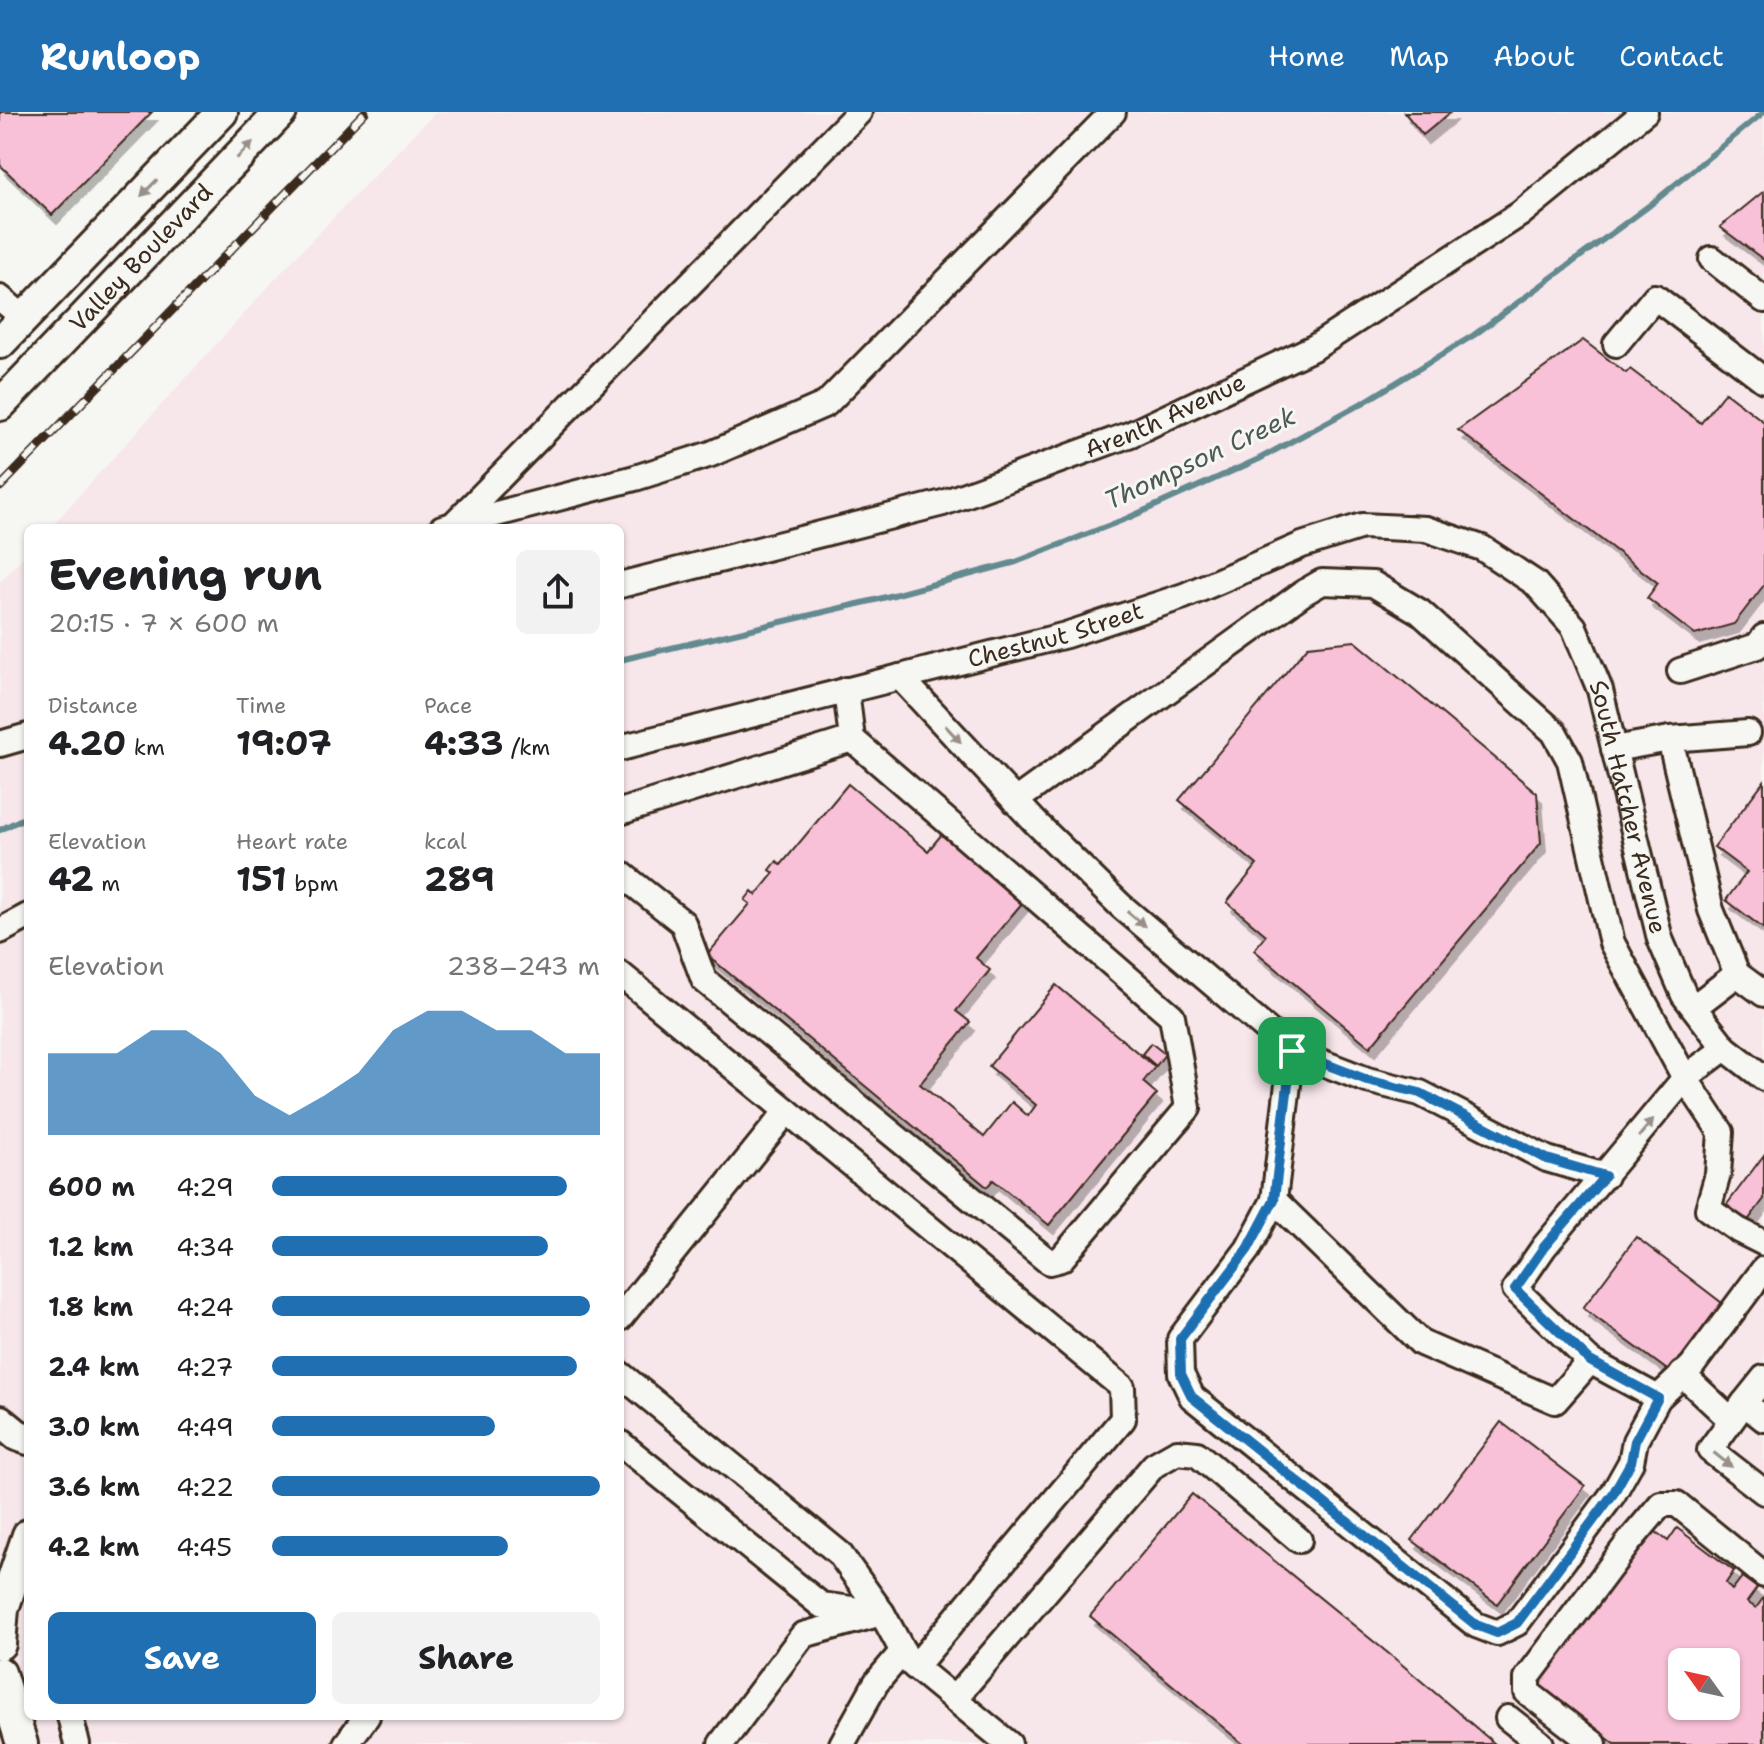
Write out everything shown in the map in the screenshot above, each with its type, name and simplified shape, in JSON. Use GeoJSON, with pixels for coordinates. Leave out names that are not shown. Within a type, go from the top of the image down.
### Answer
{"type":"FeatureCollection","features":[{"type":"Feature","properties":{"kind":"main road","name":"Valley Boulevard"},"geometry":{"type":"LineString","coordinates":[[0,343],[222,112]]}},
{"type":"Feature","properties":{"kind":"main road","name":"Valley Boulevard"},"geometry":{"type":"LineString","coordinates":[[0,405],[281,112]]}},
{"type":"Feature","properties":{"kind":"main road"},"geometry":{"type":"LineString","coordinates":[[24,318],[55,348]]}},
{"type":"Feature","properties":{"kind":"main road"},"geometry":{"type":"LineString","coordinates":[[0,1421],[24,1438]]}},
{"type":"Feature","properties":{"kind":"main road"},"geometry":{"type":"LineString","coordinates":[[0,1644],[3,1609],[24,1547]]}},
{"type":"Feature","properties":{"kind":"main road"},"geometry":{"type":"LineString","coordinates":[[0,1673],[22,1744]]}},
{"type":"Feature","properties":{"kind":"street"},"geometry":{"type":"LineString","coordinates":[[450,524],[859,112]]}},
{"type":"Feature","properties":{"kind":"street"},"geometry":{"type":"LineString","coordinates":[[459,524],[635,478],[711,454],[826,404],[1113,112]]}},
{"type":"Feature","properties":{"kind":"street","name":"Arenth Avenue"},"geometry":{"type":"LineString","coordinates":[[624,584],[943,503],[1131,434],[1315,347],[1520,214],[1630,117]]}},
{"type":"Feature","properties":{"kind":"street"},"geometry":{"type":"LineString","coordinates":[[1712,259],[1764,300]]}},
{"type":"Feature","properties":{"kind":"street"},"geometry":{"type":"LineString","coordinates":[[1616,344],[1655,297],[1764,380]]}},
{"type":"Feature","properties":{"kind":"street"},"geometry":{"type":"LineString","coordinates":[[0,298],[24,318]]}},
{"type":"Feature","properties":{"kind":"street","name":"Chestnut Street"},"geometry":{"type":"LineString","coordinates":[[624,747],[1066,635],[1184,596],[1302,545],[1362,526],[1426,529],[1482,548]]}},
{"type":"Feature","properties":{"kind":"street","name":"South Hatcher Avenue"},"geometry":{"type":"LineString","coordinates":[[1482,548],[1535,583],[1574,627],[1600,690],[1660,939],[1684,995],[1725,1048],[1764,1078]]}},
{"type":"Feature","properties":{"kind":"street"},"geometry":{"type":"LineString","coordinates":[[1015,801],[1303,593],[1322,582],[1373,584],[1420,612],[1554,732],[1570,761],[1612,943],[1685,1078],[1721,1132],[1718,1174],[1708,1209],[1764,1243]]}},
{"type":"Feature","properties":{"kind":"street"},"geometry":{"type":"LineString","coordinates":[[1680,671],[1757,646],[1764,637]]}},
{"type":"Feature","properties":{"kind":"street"},"geometry":{"type":"LineString","coordinates":[[900,677],[1015,801],[1121,906],[1292,1051],[1367,1080],[1420,1093],[1547,1159],[1605,1176]]}},
{"type":"Feature","properties":{"kind":"street"},"geometry":{"type":"LineString","coordinates":[[624,876],[683,923],[704,980],[1049,1262],[1061,1259],[1188,1108],[1172,1016],[852,739],[846,690]]}},
{"type":"Feature","properties":{"kind":"street"},"geometry":{"type":"LineString","coordinates":[[1614,749],[1670,739],[1748,733]]}},
{"type":"Feature","properties":{"kind":"street"},"geometry":{"type":"LineString","coordinates":[[0,744],[24,737]]}},
{"type":"Feature","properties":{"kind":"street"},"geometry":{"type":"LineString","coordinates":[[624,811],[852,739]]}},
{"type":"Feature","properties":{"kind":"street"},"geometry":{"type":"LineString","coordinates":[[1670,739],[1711,910],[1737,974],[1764,994]]}},
{"type":"Feature","properties":{"kind":"street"},"geometry":{"type":"LineString","coordinates":[[0,931],[24,923]]}},
{"type":"Feature","properties":{"kind":"street"},"geometry":{"type":"LineString","coordinates":[[1694,1007],[1737,974]]}},
{"type":"Feature","properties":{"kind":"street"},"geometry":{"type":"LineString","coordinates":[[624,977],[1122,1387],[1123,1419],[909,1659],[876,1683],[842,1744]]}},
{"type":"Feature","properties":{"kind":"street"},"geometry":{"type":"LineString","coordinates":[[1658,1398],[1590,1361],[1515,1289],[1544,1247],[1685,1078],[1725,1048]]}},
{"type":"Feature","properties":{"kind":"street"},"geometry":{"type":"LineString","coordinates":[[1292,1051],[1274,1200],[1248,1249],[1180,1339],[1181,1374],[1192,1397],[1476,1625],[1497,1633],[1517,1623],[1613,1494],[1631,1462],[1635,1441],[1658,1398],[1692,1366],[1764,1269]]}},
{"type":"Feature","properties":{"kind":"street"},"geometry":{"type":"LineString","coordinates":[[624,1313],[787,1111]]}},
{"type":"Feature","properties":{"kind":"street"},"geometry":{"type":"LineString","coordinates":[[1274,1200],[1421,1343],[1555,1401],[1590,1361]]}},
{"type":"Feature","properties":{"kind":"street"},"geometry":{"type":"LineString","coordinates":[[1682,1374],[1737,1412],[1764,1419]]}},
{"type":"Feature","properties":{"kind":"street"},"geometry":{"type":"LineString","coordinates":[[624,1377],[839,1553],[882,1613],[909,1659],[1009,1744]]}},
{"type":"Feature","properties":{"kind":"street"},"geometry":{"type":"LineString","coordinates":[[1764,1378],[1710,1450],[1764,1492]]}},
{"type":"Feature","properties":{"kind":"street"},"geometry":{"type":"LineString","coordinates":[[624,1446],[821,1605],[882,1613]]}},
{"type":"Feature","properties":{"kind":"street"},"geometry":{"type":"LineString","coordinates":[[954,1699],[1154,1465],[1177,1452],[1197,1454],[1299,1540]]}},
{"type":"Feature","properties":{"kind":"street"},"geometry":{"type":"LineString","coordinates":[[1594,1744],[1527,1692],[1527,1678],[1661,1504],[1677,1504],[1764,1575]]}},
{"type":"Feature","properties":{"kind":"street"},"geometry":{"type":"LineString","coordinates":[[721,1744],[803,1635],[882,1613]]}},
{"type":"Feature","properties":{"kind":"street"},"geometry":{"type":"LineString","coordinates":[[1508,1718],[1541,1744]]}},
{"type":"Feature","properties":{"kind":"street"},"geometry":{"type":"LineString","coordinates":[[71,1720],[77,1744]]}},
{"type":"Feature","properties":{"kind":"street"},"geometry":{"type":"LineString","coordinates":[[346,1744],[364,1720]]}},
{"type":"Feature","properties":{"kind":"shaded area"},"geometry":{"type":"Polygon","coordinates":[[[436,112],[1764,112],[1764,1744],[0,1744],[0,582],[24,556],[24,1720],[624,1720],[624,524],[54,524],[289,264],[436,112]]]}},
{"type":"Feature","properties":{"kind":"building"},"geometry":{"type":"Polygon","coordinates":[[[0,112],[152,112],[52,215],[0,165],[0,112]]]}},
{"type":"Feature","properties":{"kind":"building"},"geometry":{"type":"Polygon","coordinates":[[[1404,112],[1451,112],[1423,135],[1404,112]]]}},
{"type":"Feature","properties":{"kind":"building"},"geometry":{"type":"Polygon","coordinates":[[[1764,191],[1764,260],[1720,227],[1764,191]]]}},
{"type":"Feature","properties":{"kind":"building"},"geometry":{"type":"Polygon","coordinates":[[[1583,340],[1626,373],[1630,369],[1701,423],[1725,392],[1764,422],[1764,585],[1734,624],[1695,635],[1647,598],[1658,583],[1458,430],[1583,340]]]}},
{"type":"Feature","properties":{"kind":"building"},"geometry":{"type":"Polygon","coordinates":[[[1355,641],[1537,793],[1541,843],[1370,1047],[1254,950],[1266,935],[1227,902],[1257,865],[1179,800],[1308,646],[1355,641]]]}},
{"type":"Feature","properties":{"kind":"building"},"geometry":{"type":"Polygon","coordinates":[[[1764,781],[1764,929],[1726,900],[1747,872],[1714,847],[1764,781]]]}},
{"type":"Feature","properties":{"kind":"building"},"geometry":{"type":"Polygon","coordinates":[[[848,784],[928,851],[942,834],[1023,902],[976,958],[990,970],[956,1011],[970,1022],[920,1084],[984,1137],[1012,1102],[1028,1116],[1036,1105],[989,1066],[1056,985],[1155,1067],[1143,1082],[1157,1094],[1049,1225],[993,1180],[987,1187],[707,955],[750,904],[745,900],[752,891],[756,895],[774,873],[770,870],[777,861],[781,865],[848,784]]]}},
{"type":"Feature","properties":{"kind":"building"},"geometry":{"type":"Polygon","coordinates":[[[1151,1043],[1165,1054],[1156,1066],[1142,1054],[1151,1043]]]}},
{"type":"Feature","properties":{"kind":"building"},"geometry":{"type":"Polygon","coordinates":[[[1764,1155],[1764,1199],[1746,1223],[1725,1207],[1764,1155]]]}},
{"type":"Feature","properties":{"kind":"building"},"geometry":{"type":"Polygon","coordinates":[[[1636,1237],[1722,1303],[1670,1372],[1583,1308],[1636,1237]]]}},
{"type":"Feature","properties":{"kind":"building"},"geometry":{"type":"Polygon","coordinates":[[[1501,1422],[1585,1486],[1497,1604],[1412,1540],[1501,1422]]]}},
{"type":"Feature","properties":{"kind":"building"},"geometry":{"type":"Polygon","coordinates":[[[1192,1494],[1495,1744],[1243,1744],[1090,1616],[1192,1494]]]}},
{"type":"Feature","properties":{"kind":"building"},"geometry":{"type":"Polygon","coordinates":[[[1677,1528],[1734,1571],[1726,1583],[1732,1590],[1742,1577],[1757,1588],[1747,1602],[1756,1608],[1764,1597],[1764,1744],[1615,1744],[1535,1684],[1652,1529],[1668,1541],[1677,1528]]]}},
{"type":"Feature","properties":{"kind":"waterway","name":"Thompson Creek"},"geometry":{"type":"LineString","coordinates":[[624,659],[875,600],[1016,562],[1128,518],[1259,459],[1366,401],[1474,335],[1650,205],[1764,112]]}},
{"type":"Feature","properties":{"kind":"waterway","name":"Thompson Creek"},"geometry":{"type":"LineString","coordinates":[[0,830],[24,818]]}},
{"type":"Feature","properties":{"kind":"railway"},"geometry":{"type":"LineString","coordinates":[[0,487],[365,112]]}},
{"type":"Feature","properties":{"kind":"route"},"geometry":{"type":"LineString","coordinates":[[1292,1051],[1367,1080],[1420,1093],[1547,1159],[1605,1176],[1544,1247],[1515,1289],[1590,1361],[1658,1398],[1635,1441],[1631,1462],[1613,1494],[1517,1623],[1497,1633],[1476,1625],[1192,1397],[1181,1374],[1180,1339],[1248,1249],[1274,1200],[1292,1051]]}}]}
